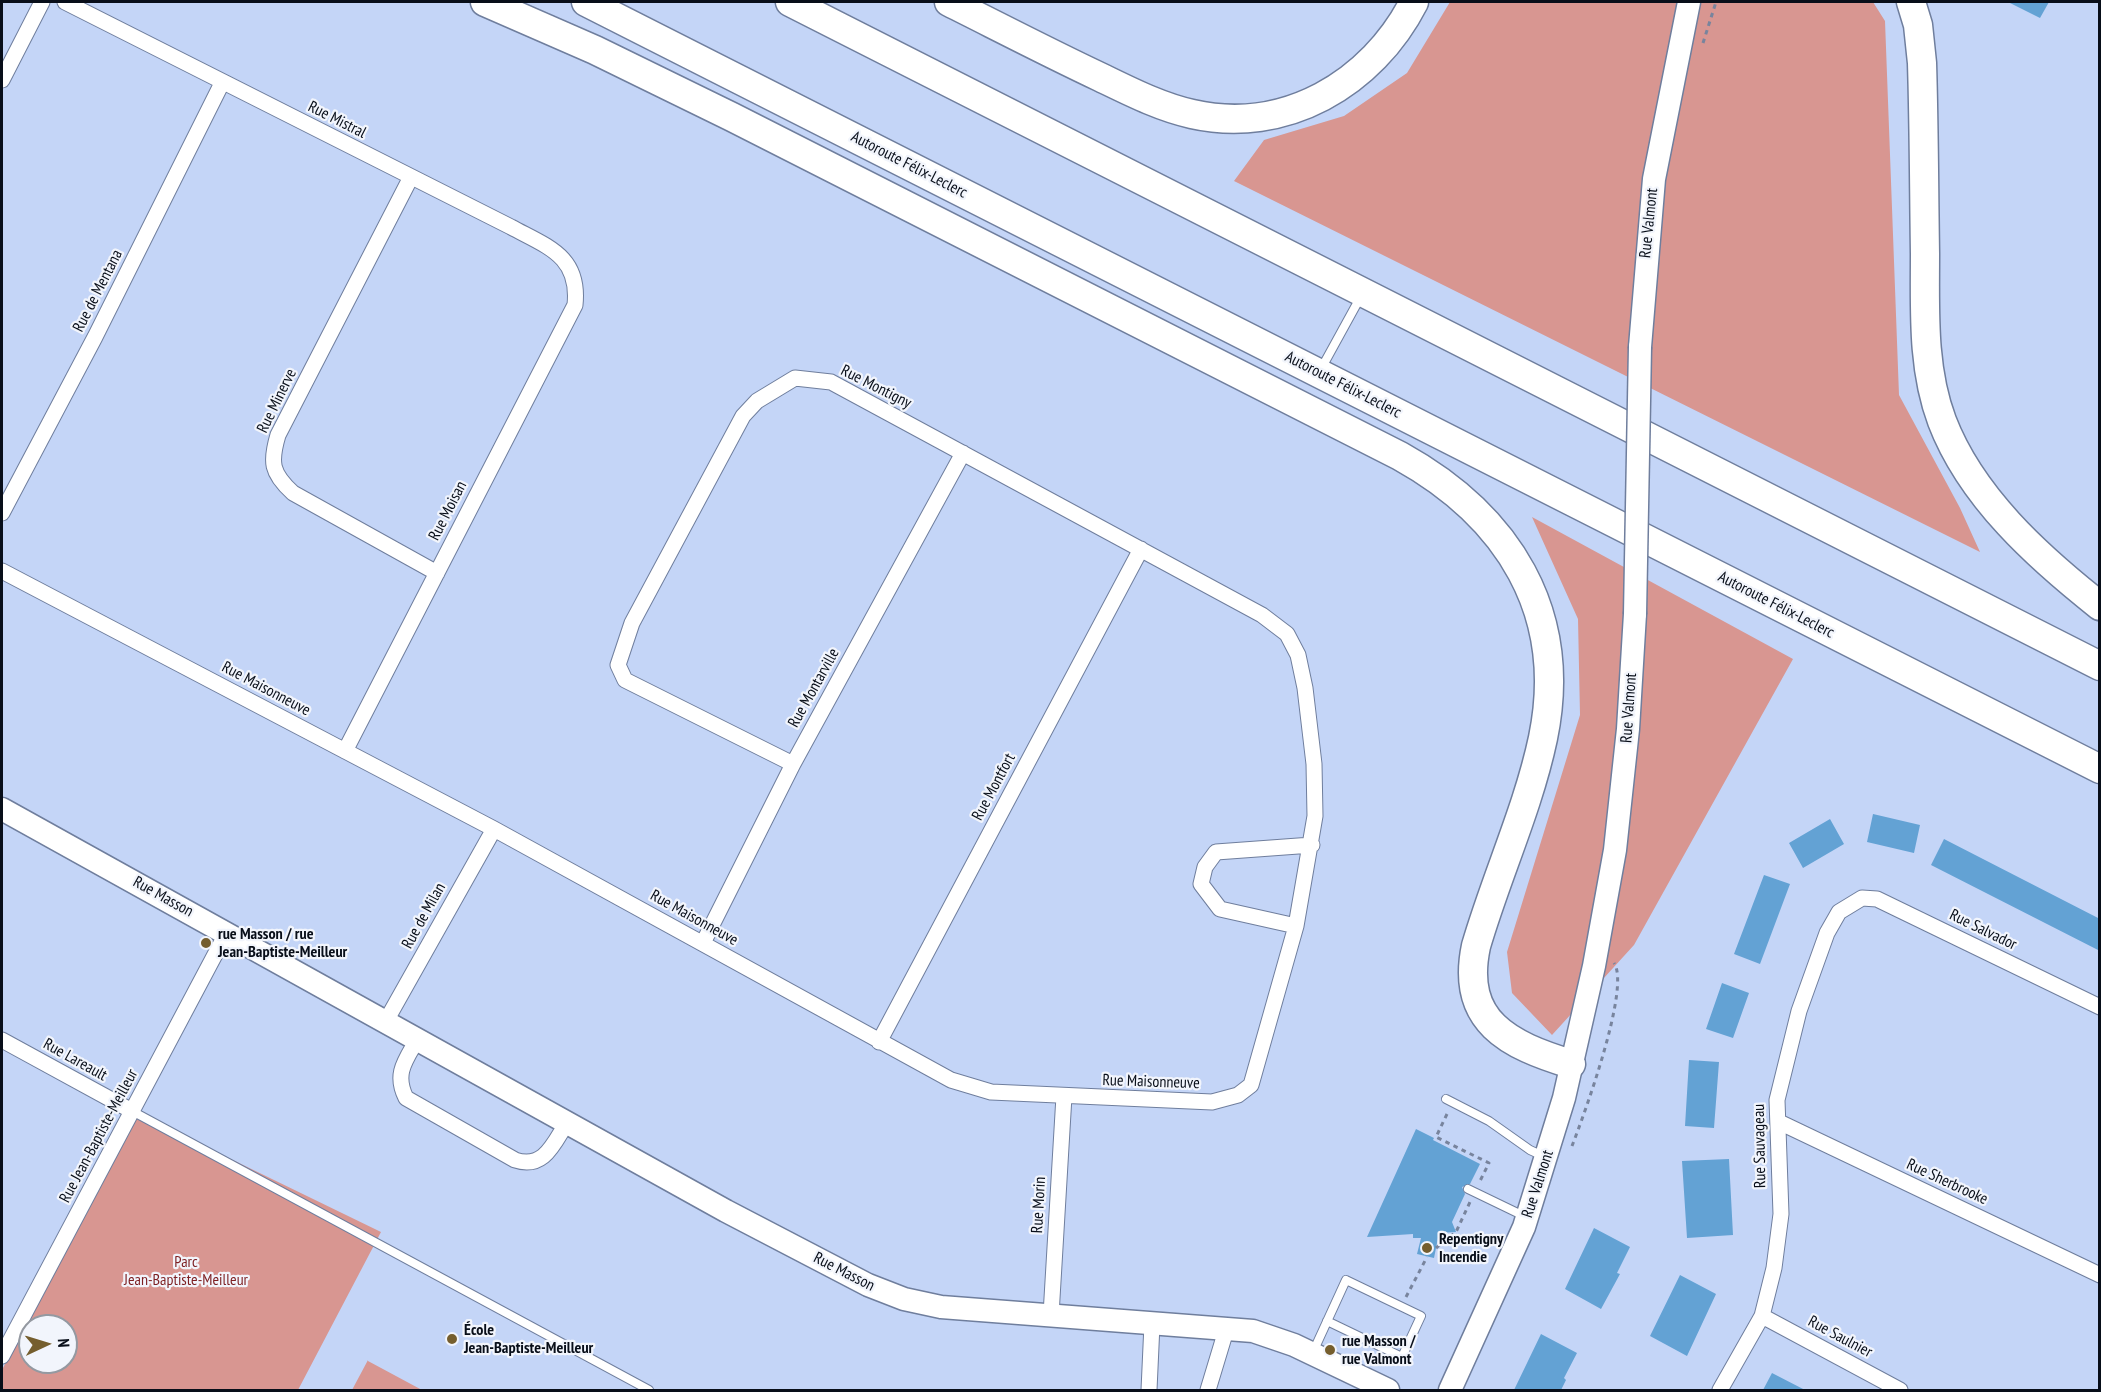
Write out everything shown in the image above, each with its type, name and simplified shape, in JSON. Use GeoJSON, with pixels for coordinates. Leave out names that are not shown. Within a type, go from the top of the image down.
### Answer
{"type":"FeatureCollection","features":[{"type":"Feature","properties":{"kind":"highway"},"geometry":{"type":"LineString","coordinates":[[485,2],[595,50],[772,137],[1400,456],[1449,485],[1476,508],[1507,546],[1526,581],[1542,626],[1549,680],[1546,720],[1539,754],[1476,946],[1472,965],[1473,988],[1485,1016],[1507,1038],[1537,1054],[1571,1064]]}},
{"type":"Feature","properties":{"kind":"highway"},"geometry":{"type":"LineString","coordinates":[[566,2],[661,39]]}},
{"type":"Feature","properties":{"kind":"highway","name":"Autoroute Félix-Leclerc"},"geometry":{"type":"LineString","coordinates":[[586,2],[2100,769]]}},
{"type":"Feature","properties":{"kind":"highway"},"geometry":{"type":"LineString","coordinates":[[949,2],[1146,98],[1193,114],[1227,119],[1285,112],[1338,89],[1381,53],[1399,29],[1414,2]]}},
{"type":"Feature","properties":{"kind":"highway"},"geometry":{"type":"LineString","coordinates":[[1911,2],[1918,25],[1922,63],[1925,326],[1930,373],[1938,409],[1960,458],[1999,512],[2050,565],[2100,606]]}},
{"type":"Feature","properties":{"kind":"highway"},"geometry":{"type":"LineString","coordinates":[[797,4],[2100,666]]}},
{"type":"Feature","properties":{"kind":"street"},"geometry":{"type":"LineString","coordinates":[[2,80],[42,2]]}},
{"type":"Feature","properties":{"kind":"street","name":"Rue Mistral"},"geometry":{"type":"LineString","coordinates":[[65,2],[558,253],[572,269],[577,286]]}},
{"type":"Feature","properties":{"kind":"street","name":"Rue Valmont"},"geometry":{"type":"LineString","coordinates":[[1450,1390],[1501,1284],[1528,1218],[1547,1157],[1594,966],[1615,850],[1628,729],[1635,614],[1640,347],[1654,179],[1689,2]]}},
{"type":"Feature","properties":{"kind":"street","name":"Rue de Mentana"},"geometry":{"type":"LineString","coordinates":[[2,513],[95,337],[222,82]]}},
{"type":"Feature","properties":{"kind":"street","name":"Rue Minerve"},"geometry":{"type":"LineString","coordinates":[[411,177],[279,435],[273,454],[274,470],[281,482],[293,493],[436,573]]}},
{"type":"Feature","properties":{"kind":"street","name":"Rue Moisan"},"geometry":{"type":"LineString","coordinates":[[345,751],[575,305],[577,286]]}},
{"type":"Feature","properties":{"kind":"street","name":"Rue Montigny"},"geometry":{"type":"LineString","coordinates":[[794,764],[625,680],[618,665],[632,623],[737,427],[757,401],[795,378],[831,382],[1262,615]]}},
{"type":"Feature","properties":{"kind":"street","name":"Rue Montarville"},"geometry":{"type":"LineString","coordinates":[[703,943],[794,764],[963,453]]}},
{"type":"Feature","properties":{"kind":"street","name":"Rue Montfort"},"geometry":{"type":"LineString","coordinates":[[879,1042],[1141,549]]}},
{"type":"Feature","properties":{"kind":"street","name":"Rue Maisonneuve"},"geometry":{"type":"LineString","coordinates":[[2,571],[494,829],[879,1042],[970,1087],[991,1092],[1212,1102],[1238,1095],[1251,1085],[1259,1063],[1296,926],[1312,845],[1315,816],[1314,764],[1305,688],[1298,655],[1287,634],[1262,615]]}},
{"type":"Feature","properties":{"kind":"street","name":"Rue Masson"},"geometry":{"type":"LineString","coordinates":[[2,809],[227,932],[417,1040],[568,1121],[726,1211],[868,1285],[904,1299],[941,1307],[1152,1324],[1227,1327],[1275,1337],[1388,1390]]}},
{"type":"Feature","properties":{"kind":"street","name":"Rue de Milan"},"geometry":{"type":"LineString","coordinates":[[386,1021],[494,829]]}},
{"type":"Feature","properties":{"kind":"street"},"geometry":{"type":"LineString","coordinates":[[1296,926],[1220,909],[1201,884],[1205,867],[1216,852],[1312,845]]}},
{"type":"Feature","properties":{"kind":"street","name":"Rue Salvador"},"geometry":{"type":"LineString","coordinates":[[1850,904],[1862,898],[1878,898],[2100,1007]]}},
{"type":"Feature","properties":{"kind":"street","name":"Rue Sauvageau"},"geometry":{"type":"LineString","coordinates":[[1720,1390],[1762,1316],[1779,1244],[1777,1100],[1798,1011],[1827,933],[1839,912],[1850,904]]}},
{"type":"Feature","properties":{"kind":"street","name":"Rue Jean-Baptiste-Meilleur"},"geometry":{"type":"LineString","coordinates":[[2,1356],[227,932]]}},
{"type":"Feature","properties":{"kind":"street","name":"Rue Lareault"},"geometry":{"type":"LineString","coordinates":[[2,1040],[132,1111]]}},
{"type":"Feature","properties":{"kind":"street"},"geometry":{"type":"LineString","coordinates":[[417,1040],[402,1067],[399,1085],[405,1098],[515,1160],[527,1164],[545,1156],[568,1121]]}},
{"type":"Feature","properties":{"kind":"street","name":"Rue Morin"},"geometry":{"type":"LineString","coordinates":[[1051,1315],[1064,1096]]}},
{"type":"Feature","properties":{"kind":"street","name":"Rue Sherbrooke"},"geometry":{"type":"LineString","coordinates":[[1779,1122],[2100,1275]]}},
{"type":"Feature","properties":{"kind":"street","name":"Rue Saulnier"},"geometry":{"type":"LineString","coordinates":[[1762,1316],[1900,1390]]}},
{"type":"Feature","properties":{"kind":"street"},"geometry":{"type":"LineString","coordinates":[[1149,1390],[1152,1324]]}},
{"type":"Feature","properties":{"kind":"street"},"geometry":{"type":"LineString","coordinates":[[1208,1390],[1227,1327]]}},
{"type":"Feature","properties":{"kind":"lane"},"geometry":{"type":"LineString","coordinates":[[1319,373],[1363,293]]}},
{"type":"Feature","properties":{"kind":"lane"},"geometry":{"type":"LineString","coordinates":[[1446,1099],[1489,1121],[1534,1152],[1547,1157]]}},
{"type":"Feature","properties":{"kind":"lane"},"geometry":{"type":"LineString","coordinates":[[132,1111],[649,1390]]}},
{"type":"Feature","properties":{"kind":"lane"},"geometry":{"type":"LineString","coordinates":[[1471,1191],[1528,1218]]}},
{"type":"Feature","properties":{"kind":"lane"},"geometry":{"type":"LineString","coordinates":[[1312,1354],[1346,1280],[1421,1316],[1402,1357],[1327,1322]]}},
{"type":"Feature","properties":{"kind":"path"},"geometry":{"type":"LineString","coordinates":[[1701,49],[1716,2]]}},
{"type":"Feature","properties":{"kind":"path"},"geometry":{"type":"LineString","coordinates":[[1436,1248],[1456,1232],[1471,1191],[1489,1163],[1436,1137],[1442,1124]]}},
{"type":"Feature","properties":{"kind":"path"},"geometry":{"type":"LineString","coordinates":[[1411,1287],[1427,1257]]}},
{"type":"Feature","properties":{"kind":"green space"},"geometry":{"type":"Polygon","coordinates":[[[1450,2],[1873,2],[1885,21],[1899,395],[1960,508],[1980,552],[1234,181],[1264,140],[1344,116],[1407,73],[1450,2]]]}},
{"type":"Feature","properties":{"kind":"green space"},"geometry":{"type":"Polygon","coordinates":[[[1532,517],[1793,659],[1634,945],[1552,1035],[1512,993],[1507,952],[1580,715],[1578,619],[1532,517]]]}},
{"type":"Feature","properties":{"kind":"green space","name":"Parc Jean-Baptiste-Meilleur"},"geometry":{"type":"Polygon","coordinates":[[[132,1111],[381,1232],[298,1390],[2,1390],[2,1370],[18,1338],[18,1374],[78,1374],[78,1314],[30,1314],[132,1111]]]}},
{"type":"Feature","properties":{"kind":"green space"},"geometry":{"type":"Polygon","coordinates":[[[368,1361],[422,1390],[352,1390],[368,1361]]]}},
{"type":"Feature","properties":{"kind":"building"},"geometry":{"type":"Polygon","coordinates":[[[2008,2],[2049,2],[2040,18],[2008,2]]]}},
{"type":"Feature","properties":{"kind":"building"},"geometry":{"type":"Polygon","coordinates":[[[1873,814],[1920,825],[1914,853],[1867,842],[1873,814]]]}},
{"type":"Feature","properties":{"kind":"building"},"geometry":{"type":"Polygon","coordinates":[[[1830,819],[1844,844],[1803,868],[1789,843],[1830,819]]]}},
{"type":"Feature","properties":{"kind":"building"},"geometry":{"type":"Polygon","coordinates":[[[1944,839],[2100,919],[2100,951],[1931,865],[1944,839]]]}},
{"type":"Feature","properties":{"kind":"building"},"geometry":{"type":"Polygon","coordinates":[[[1764,875],[1790,884],[1760,964],[1734,954],[1764,875]]]}},
{"type":"Feature","properties":{"kind":"building"},"geometry":{"type":"Polygon","coordinates":[[[1722,983],[1749,993],[1733,1038],[1706,1029],[1722,983]]]}},
{"type":"Feature","properties":{"kind":"building"},"geometry":{"type":"Polygon","coordinates":[[[1689,1060],[1719,1062],[1714,1128],[1685,1126],[1689,1060]]]}},
{"type":"Feature","properties":{"kind":"building"},"geometry":{"type":"Polygon","coordinates":[[[1416,1129],[1480,1164],[1470,1184],[1462,1187],[1465,1194],[1452,1222],[1456,1232],[1439,1233],[1434,1258],[1417,1254],[1421,1238],[1413,1238],[1413,1234],[1367,1237],[1416,1129]]]}},
{"type":"Feature","properties":{"kind":"building"},"geometry":{"type":"Polygon","coordinates":[[[1729,1159],[1733,1235],[1687,1238],[1682,1161],[1729,1159]]]}},
{"type":"Feature","properties":{"kind":"building"},"geometry":{"type":"Polygon","coordinates":[[[1594,1228],[1630,1247],[1617,1273],[1620,1274],[1601,1309],[1565,1289],[1594,1228]]]}},
{"type":"Feature","properties":{"kind":"building"},"geometry":{"type":"Polygon","coordinates":[[[1680,1275],[1716,1294],[1687,1356],[1650,1336],[1680,1275]]]}},
{"type":"Feature","properties":{"kind":"building"},"geometry":{"type":"Polygon","coordinates":[[[1541,1334],[1577,1353],[1564,1378],[1566,1380],[1561,1390],[1514,1390],[1541,1334]]]}},
{"type":"Feature","properties":{"kind":"building"},"geometry":{"type":"Polygon","coordinates":[[[1772,1373],[1805,1390],[1763,1390],[1772,1373]]]}},
{"type":"Feature","properties":{"kind":"place","name":"rue Masson / rue Jean-Baptiste-Meilleur"},"geometry":{"type":"Point","coordinates":[206,943]}},
{"type":"Feature","properties":{"kind":"place","name":"Repentigny Incendie"},"geometry":{"type":"Point","coordinates":[1427,1248]}},
{"type":"Feature","properties":{"kind":"place","name":"École Jean-Baptiste-Meilleur"},"geometry":{"type":"Point","coordinates":[452,1339]}},
{"type":"Feature","properties":{"kind":"place","name":"rue Masson / rue Valmont"},"geometry":{"type":"Point","coordinates":[1330,1350]}}]}
